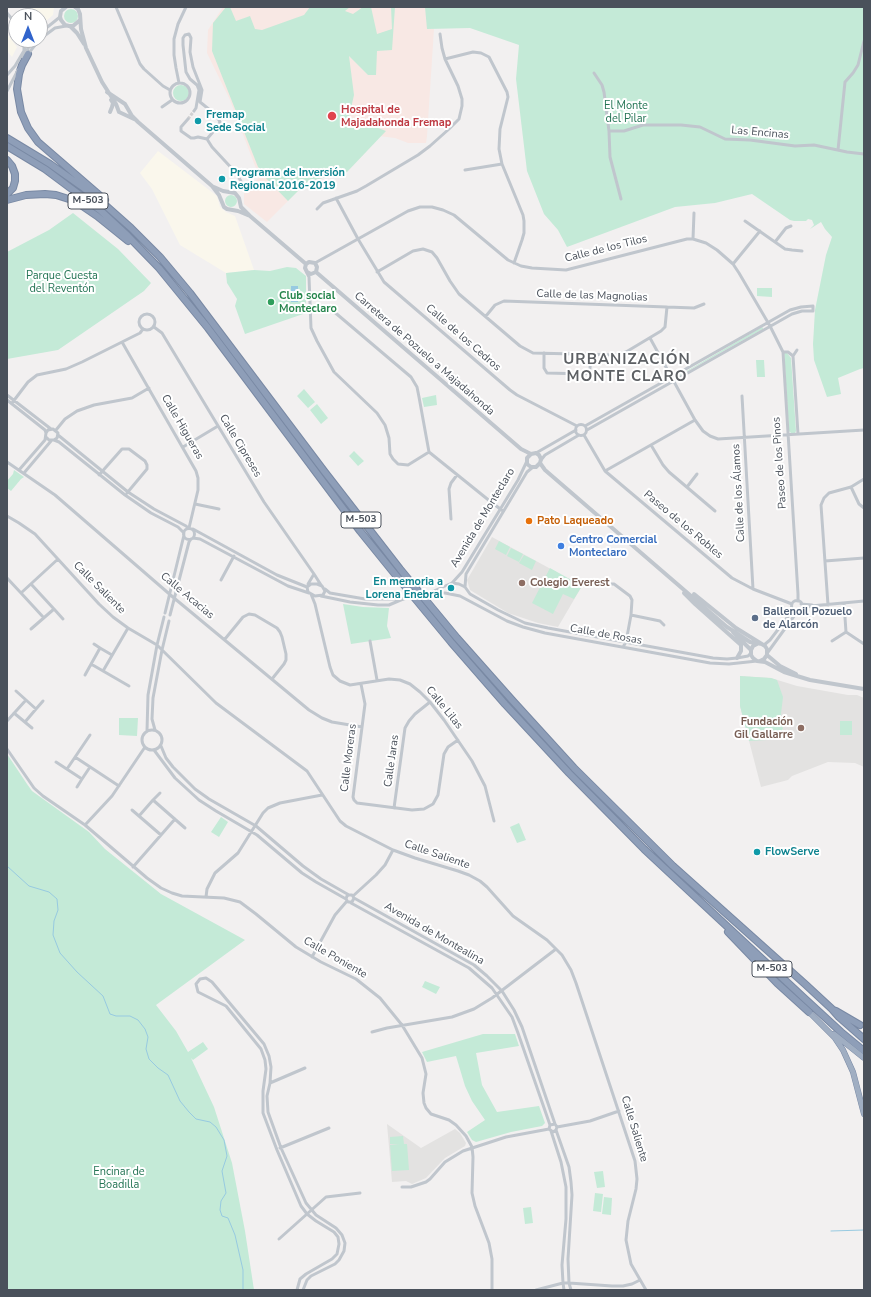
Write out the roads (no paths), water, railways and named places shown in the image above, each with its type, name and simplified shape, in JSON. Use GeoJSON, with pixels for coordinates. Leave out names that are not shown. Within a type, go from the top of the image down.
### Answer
{"type":"FeatureCollection","features":[{"type":"Feature","properties":{"kind":"highway","name":"M-503"},"geometry":{"type":"LineString","coordinates":[[26,53],[19,74],[17,89],[21,112],[28,128],[38,142],[112,207],[160,258],[190,293],[395,563],[457,638],[574,768],[673,866],[864,1039]]}},
{"type":"Feature","properties":{"kind":"highway","name":"M-503"},"geometry":{"type":"LineString","coordinates":[[7,138],[66,174],[104,204],[131,228]]}},
{"type":"Feature","properties":{"kind":"highway","name":"M-503"},"geometry":{"type":"LineString","coordinates":[[7,146],[45,169],[100,210],[159,268],[208,328],[360,531],[451,642],[505,704],[574,778],[639,843],[804,998],[864,1051]]}},
{"type":"Feature","properties":{"kind":"highway"},"geometry":{"type":"LineString","coordinates":[[7,160],[12,166],[15,174],[13,188],[7,194]]}},
{"type":"Feature","properties":{"kind":"highway"},"geometry":{"type":"LineString","coordinates":[[7,200],[45,194],[56,195],[75,201],[125,238],[159,268]]}},
{"type":"Feature","properties":{"kind":"highway"},"geometry":{"type":"LineString","coordinates":[[683,885],[689,894],[720,923],[755,961],[834,1038],[843,1050],[853,1072],[864,1114]]}},
{"type":"Feature","properties":{"kind":"highway","name":"M-503"},"geometry":{"type":"LineString","coordinates":[[832,1009],[863,1026]]}},
{"type":"Feature","properties":{"kind":"highway"},"geometry":{"type":"LineString","coordinates":[[809,1012],[864,1058]]}},
{"type":"Feature","properties":{"kind":"street"},"geometry":{"type":"LineString","coordinates":[[66,7],[60,9],[60,17],[62,22],[76,33],[86,48]]}},
{"type":"Feature","properties":{"kind":"street"},"geometry":{"type":"LineString","coordinates":[[75,7],[80,11],[81,29],[86,48],[94,68],[113,103],[110,112],[117,107],[118,104],[122,103]]}},
{"type":"Feature","properties":{"kind":"street"},"geometry":{"type":"LineString","coordinates":[[116,7],[140,64],[163,86],[170,90]]}},
{"type":"Feature","properties":{"kind":"street"},"geometry":{"type":"LineString","coordinates":[[179,83],[174,55],[174,39],[178,24],[186,7]]}},
{"type":"Feature","properties":{"kind":"street"},"geometry":{"type":"LineString","coordinates":[[48,27],[60,17]]}},
{"type":"Feature","properties":{"kind":"street"},"geometry":{"type":"LineString","coordinates":[[48,34],[55,28],[76,24],[80,20]]}},
{"type":"Feature","properties":{"kind":"street"},"geometry":{"type":"LineString","coordinates":[[189,34],[191,38],[190,52],[193,67],[202,90],[200,102],[195,110],[199,90],[197,85],[190,79],[186,72],[183,52],[183,38],[185,35],[189,34]]}},
{"type":"Feature","properties":{"kind":"street"},"geometry":{"type":"LineString","coordinates":[[316,209],[323,203],[357,191],[418,155],[430,146],[458,119],[462,106],[462,99],[458,86],[445,59],[440,34]]}},
{"type":"Feature","properties":{"kind":"street"},"geometry":{"type":"LineString","coordinates":[[838,150],[845,82],[858,65],[864,41]]}},
{"type":"Feature","properties":{"kind":"street"},"geometry":{"type":"LineString","coordinates":[[25,48],[26,53]]}},
{"type":"Feature","properties":{"kind":"street"},"geometry":{"type":"LineString","coordinates":[[19,68],[22,58],[28,48]]}},
{"type":"Feature","properties":{"kind":"street"},"geometry":{"type":"LineString","coordinates":[[7,91],[29,48]]}},
{"type":"Feature","properties":{"kind":"street"},"geometry":{"type":"LineString","coordinates":[[7,75],[31,48]]}},
{"type":"Feature","properties":{"kind":"street"},"geometry":{"type":"LineString","coordinates":[[445,59],[473,52],[481,53],[489,57],[506,92],[508,98],[499,139],[499,149],[502,164],[523,215],[524,221],[524,234],[514,263]]}},
{"type":"Feature","properties":{"kind":"street"},"geometry":{"type":"LineString","coordinates":[[594,73],[602,85],[604,92],[609,131],[610,158],[621,199]]}},
{"type":"Feature","properties":{"kind":"street"},"geometry":{"type":"LineString","coordinates":[[179,83],[184,83],[190,89],[190,97],[184,103],[180,104],[172,100],[170,95],[170,90],[179,83]]}},
{"type":"Feature","properties":{"kind":"street"},"geometry":{"type":"LineString","coordinates":[[107,92],[125,104],[138,122],[212,186],[220,195],[224,207],[250,216]]}},
{"type":"Feature","properties":{"kind":"street"},"geometry":{"type":"LineString","coordinates":[[107,92],[116,104],[119,112],[138,122]]}},
{"type":"Feature","properties":{"kind":"street"},"geometry":{"type":"LineString","coordinates":[[162,107],[172,100]]}},
{"type":"Feature","properties":{"kind":"street"},"geometry":{"type":"LineString","coordinates":[[200,102],[216,115],[220,122],[207,139]]}},
{"type":"Feature","properties":{"kind":"street"},"geometry":{"type":"LineString","coordinates":[[122,113],[125,112],[127,108]]}},
{"type":"Feature","properties":{"kind":"street"},"geometry":{"type":"LineString","coordinates":[[188,119],[181,127],[181,131],[190,138],[198,137],[207,139],[212,147],[237,174],[244,187]]}},
{"type":"Feature","properties":{"kind":"street","name":"Las Encinas"},"geometry":{"type":"LineString","coordinates":[[609,131],[624,131],[643,125],[681,125],[700,127],[725,139],[750,140],[795,146],[814,145],[864,154]]}},
{"type":"Feature","properties":{"kind":"street"},"geometry":{"type":"LineString","coordinates":[[466,170],[502,164]]}},
{"type":"Feature","properties":{"kind":"street"},"geometry":{"type":"LineString","coordinates":[[212,186],[237,195],[241,207],[306,264]]}},
{"type":"Feature","properties":{"kind":"street"},"geometry":{"type":"LineString","coordinates":[[222,200],[224,195],[229,192]]}},
{"type":"Feature","properties":{"kind":"street","name":"Calle de los Cedros"},"geometry":{"type":"LineString","coordinates":[[336,198],[358,239],[384,282],[510,390],[578,426]]}},
{"type":"Feature","properties":{"kind":"street"},"geometry":{"type":"LineString","coordinates":[[230,209],[236,207],[239,201]]}},
{"type":"Feature","properties":{"kind":"street","name":"Calle de los Tilos"},"geometry":{"type":"LineString","coordinates":[[315,263],[408,211],[420,207],[432,207],[454,215],[502,256],[521,266],[532,268],[566,270],[675,241],[693,239],[706,243],[717,250],[733,264],[770,326]]}},
{"type":"Feature","properties":{"kind":"street"},"geometry":{"type":"LineString","coordinates":[[693,239],[694,213]]}},
{"type":"Feature","properties":{"kind":"street"},"geometry":{"type":"LineString","coordinates":[[745,221],[785,249],[802,251]]}},
{"type":"Feature","properties":{"kind":"street"},"geometry":{"type":"LineString","coordinates":[[775,242],[786,228],[791,226]]}},
{"type":"Feature","properties":{"kind":"street"},"geometry":{"type":"LineString","coordinates":[[733,264],[760,231]]}},
{"type":"Feature","properties":{"kind":"street"},"geometry":{"type":"LineString","coordinates":[[377,272],[418,249],[432,252],[459,294],[525,350],[532,353],[616,355],[626,352],[661,331],[665,327],[667,307]]}},
{"type":"Feature","properties":{"kind":"street"},"geometry":{"type":"LineString","coordinates":[[306,264],[310,262],[315,263],[317,269],[312,275],[310,310],[311,328],[334,372],[377,413],[385,425],[389,438],[390,454],[398,464],[408,465],[429,452]]}},
{"type":"Feature","properties":{"kind":"street"},"geometry":{"type":"LineString","coordinates":[[306,264],[305,268],[307,272],[312,275]]}},
{"type":"Feature","properties":{"kind":"street","name":"Carretera de Pozuelo a Majadahonda"},"geometry":{"type":"LineString","coordinates":[[312,275],[520,448],[533,454]]}},
{"type":"Feature","properties":{"kind":"street","name":"Calle de las Magnolias"},"geometry":{"type":"LineString","coordinates":[[486,316],[495,305],[504,301],[694,308],[704,304]]}},
{"type":"Feature","properties":{"kind":"street"},"geometry":{"type":"LineString","coordinates":[[534,467],[545,455],[579,435],[584,435],[587,430],[792,314],[802,311],[812,311],[813,306],[790,310],[585,426],[578,426],[576,430],[533,454],[527,460],[529,465],[534,467],[545,470]]}},
{"type":"Feature","properties":{"kind":"street"},"geometry":{"type":"LineString","coordinates":[[310,310],[323,308],[332,310],[411,377],[417,388],[429,452],[502,510]]}},
{"type":"Feature","properties":{"kind":"street"},"geometry":{"type":"LineString","coordinates":[[146,315],[153,317],[155,322],[154,327],[150,330],[142,329],[140,319],[146,315]]}},
{"type":"Feature","properties":{"kind":"street","name":"Paseo de los Pinos"},"geometry":{"type":"LineString","coordinates":[[770,326],[783,352],[787,435],[798,594],[800,602]]}},
{"type":"Feature","properties":{"kind":"street","name":"Calle Cipreses"},"geometry":{"type":"LineString","coordinates":[[154,327],[162,333],[264,502],[324,587]]}},
{"type":"Feature","properties":{"kind":"street"},"geometry":{"type":"LineString","coordinates":[[12,404],[28,382],[37,375],[66,369],[140,333],[142,329]]}},
{"type":"Feature","properties":{"kind":"street"},"geometry":{"type":"LineString","coordinates":[[650,338],[695,420],[703,431],[710,436],[718,439],[864,430]]}},
{"type":"Feature","properties":{"kind":"street","name":"Calle Higueras"},"geometry":{"type":"LineString","coordinates":[[122,342],[194,465],[198,478],[198,490],[188,528]]}},
{"type":"Feature","properties":{"kind":"street"},"geometry":{"type":"LineString","coordinates":[[797,350],[793,356],[798,434]]}},
{"type":"Feature","properties":{"kind":"street"},"geometry":{"type":"LineString","coordinates":[[783,352],[788,352],[793,356]]}},
{"type":"Feature","properties":{"kind":"street"},"geometry":{"type":"LineString","coordinates":[[544,353],[544,368],[547,373],[585,374],[590,368],[591,354]]}},
{"type":"Feature","properties":{"kind":"street"},"geometry":{"type":"LineString","coordinates":[[56,430],[65,420],[77,411],[94,405],[132,398],[150,388]]}},
{"type":"Feature","properties":{"kind":"street"},"geometry":{"type":"LineString","coordinates":[[7,395],[51,429],[56,430]]}},
{"type":"Feature","properties":{"kind":"street","name":"Calle de los Álamos"},"geometry":{"type":"LineString","coordinates":[[742,396],[753,589]]}},
{"type":"Feature","properties":{"kind":"street"},"geometry":{"type":"LineString","coordinates":[[7,400],[45,430],[46,435],[52,440],[59,442],[125,495],[151,513],[178,528],[184,534],[186,539],[200,539],[288,586],[310,594],[350,602],[378,605],[389,605],[403,599]]}},
{"type":"Feature","properties":{"kind":"street"},"geometry":{"type":"LineString","coordinates":[[605,471],[695,420]]}},
{"type":"Feature","properties":{"kind":"street"},"geometry":{"type":"LineString","coordinates":[[183,447],[218,426]]}},
{"type":"Feature","properties":{"kind":"street"},"geometry":{"type":"LineString","coordinates":[[585,426],[587,430]]}},
{"type":"Feature","properties":{"kind":"street"},"geometry":{"type":"LineString","coordinates":[[19,470],[46,435],[48,430],[51,429]]}},
{"type":"Feature","properties":{"kind":"street"},"geometry":{"type":"LineString","coordinates":[[56,430],[58,435],[128,492],[154,509],[289,580],[307,586],[315,583],[324,587],[330,593],[365,599],[403,599],[429,594],[448,593],[446,592],[446,587],[429,594]]}},
{"type":"Feature","properties":{"kind":"street"},"geometry":{"type":"LineString","coordinates":[[576,430],[579,435]]}},
{"type":"Feature","properties":{"kind":"street"},"geometry":{"type":"LineString","coordinates":[[24,473],[52,440],[57,438],[58,435]]}},
{"type":"Feature","properties":{"kind":"street","name":"Paseo de los Robles"},"geometry":{"type":"LineString","coordinates":[[584,435],[605,471],[732,578],[753,589],[792,604]]}},
{"type":"Feature","properties":{"kind":"street"},"geometry":{"type":"LineString","coordinates":[[651,445],[663,465],[715,511]]}},
{"type":"Feature","properties":{"kind":"street","name":"Carretera de Pozuelo a Majadahonda"},"geometry":{"type":"LineString","coordinates":[[520,448],[527,460]]}},
{"type":"Feature","properties":{"kind":"street"},"geometry":{"type":"LineString","coordinates":[[99,475],[122,449],[129,449],[145,461],[147,469],[125,495]]}},
{"type":"Feature","properties":{"kind":"street"},"geometry":{"type":"LineString","coordinates":[[533,454],[540,457],[540,462],[545,470],[727,627],[751,652],[752,657],[790,675],[864,689]]}},
{"type":"Feature","properties":{"kind":"street","name":"Avenida de Monteclaro"},"geometry":{"type":"LineString","coordinates":[[465,588],[466,574],[502,510],[527,460]]}},
{"type":"Feature","properties":{"kind":"street","name":"Calle Acacias"},"geometry":{"type":"LineString","coordinates":[[7,462],[55,495],[174,598],[309,710],[322,718],[362,727]]}},
{"type":"Feature","properties":{"kind":"street","name":"Avenida de Monteclaro"},"geometry":{"type":"LineString","coordinates":[[446,587],[462,572],[527,472],[534,467]]}},
{"type":"Feature","properties":{"kind":"street"},"geometry":{"type":"LineString","coordinates":[[687,486],[697,474]]}},
{"type":"Feature","properties":{"kind":"street"},"geometry":{"type":"LineString","coordinates":[[451,519],[449,489],[451,483],[457,475]]}},
{"type":"Feature","properties":{"kind":"street"},"geometry":{"type":"LineString","coordinates":[[828,605],[822,505],[827,495],[831,492],[852,486],[864,479]]}},
{"type":"Feature","properties":{"kind":"street"},"geometry":{"type":"LineString","coordinates":[[852,486],[859,504],[864,508]]}},
{"type":"Feature","properties":{"kind":"street"},"geometry":{"type":"LineString","coordinates":[[195,504],[219,509]]}},
{"type":"Feature","properties":{"kind":"street","name":"Calle Saliente"},"geometry":{"type":"LineString","coordinates":[[7,516],[35,534],[99,604],[113,617],[128,628],[157,645],[216,704],[307,771],[322,796],[340,821],[346,826],[393,850],[458,871],[480,881],[513,916],[547,940],[556,949],[567,963],[576,983],[633,1152],[637,1169],[636,1189],[628,1221],[626,1240],[631,1264],[646,1290]]}},
{"type":"Feature","properties":{"kind":"street"},"geometry":{"type":"LineString","coordinates":[[165,613],[184,534],[188,528]]}},
{"type":"Feature","properties":{"kind":"street"},"geometry":{"type":"LineString","coordinates":[[170,615],[189,542],[195,533],[193,529]]}},
{"type":"Feature","properties":{"kind":"street"},"geometry":{"type":"LineString","coordinates":[[221,580],[236,553]]}},
{"type":"Feature","properties":{"kind":"street"},"geometry":{"type":"LineString","coordinates":[[825,561],[864,558]]}},
{"type":"Feature","properties":{"kind":"street","name":"Calle Saliente"},"geometry":{"type":"LineString","coordinates":[[21,593],[58,560]]}},
{"type":"Feature","properties":{"kind":"street"},"geometry":{"type":"LineString","coordinates":[[307,586],[314,574]]}},
{"type":"Feature","properties":{"kind":"street"},"geometry":{"type":"LineString","coordinates":[[666,574],[736,628],[761,645],[774,662],[784,669],[817,681]]}},
{"type":"Feature","properties":{"kind":"street"},"geometry":{"type":"LineString","coordinates":[[666,574],[695,604],[741,645],[741,651],[737,658]]}},
{"type":"Feature","properties":{"kind":"street"},"geometry":{"type":"LineString","coordinates":[[7,578],[44,618]]}},
{"type":"Feature","properties":{"kind":"street","name":"Calle de Rosas"},"geometry":{"type":"LineString","coordinates":[[452,583],[459,584],[470,594],[498,610],[526,623],[712,658],[737,658],[748,656],[751,652]]}},
{"type":"Feature","properties":{"kind":"street"},"geometry":{"type":"LineString","coordinates":[[31,584],[63,619]]}},
{"type":"Feature","properties":{"kind":"street"},"geometry":{"type":"LineString","coordinates":[[608,584],[614,584],[630,596],[632,600],[631,615],[624,647]]}},
{"type":"Feature","properties":{"kind":"street","name":"Calle Lilas"},"geometry":{"type":"LineString","coordinates":[[307,586],[307,590],[315,604],[330,668],[334,675],[340,681],[350,685],[362,684],[377,680],[400,680],[410,684],[420,692],[430,702],[472,761],[485,786],[494,821]]}},
{"type":"Feature","properties":{"kind":"street"},"geometry":{"type":"LineString","coordinates":[[315,604],[320,596],[325,593],[324,587]]}},
{"type":"Feature","properties":{"kind":"street"},"geometry":{"type":"LineString","coordinates":[[460,596],[464,594],[465,588]]}},
{"type":"Feature","properties":{"kind":"street","name":"Calle de Rosas"},"geometry":{"type":"LineString","coordinates":[[448,593],[460,596],[507,622],[545,633],[710,663],[728,664],[758,661]]}},
{"type":"Feature","properties":{"kind":"street"},"geometry":{"type":"LineString","coordinates":[[793,610],[791,607],[794,602],[822,605]]}},
{"type":"Feature","properties":{"kind":"street"},"geometry":{"type":"LineString","coordinates":[[800,602],[801,609]]}},
{"type":"Feature","properties":{"kind":"street"},"geometry":{"type":"LineString","coordinates":[[758,661],[764,660],[797,612],[801,609],[812,606],[864,602]]}},
{"type":"Feature","properties":{"kind":"street"},"geometry":{"type":"LineString","coordinates":[[844,603],[846,632]]}},
{"type":"Feature","properties":{"kind":"street"},"geometry":{"type":"LineString","coordinates":[[31,629],[54,609]]}},
{"type":"Feature","properties":{"kind":"street"},"geometry":{"type":"LineString","coordinates":[[751,652],[753,646],[761,645],[770,640],[793,610]]}},
{"type":"Feature","properties":{"kind":"street"},"geometry":{"type":"LineString","coordinates":[[793,610],[797,612]]}},
{"type":"Feature","properties":{"kind":"street"},"geometry":{"type":"LineString","coordinates":[[225,639],[243,617],[249,614],[255,615],[277,628],[282,637],[286,660],[272,679]]}},
{"type":"Feature","properties":{"kind":"street"},"geometry":{"type":"LineString","coordinates":[[631,615],[660,621],[664,625]]}},
{"type":"Feature","properties":{"kind":"street"},"geometry":{"type":"LineString","coordinates":[[147,731],[155,730],[161,734],[163,743],[161,746],[154,750],[145,748],[142,743],[142,739],[147,731],[148,695],[157,645],[164,617]]}},
{"type":"Feature","properties":{"kind":"street"},"geometry":{"type":"LineString","coordinates":[[155,730],[152,718],[153,698],[169,621]]}},
{"type":"Feature","properties":{"kind":"street"},"geometry":{"type":"LineString","coordinates":[[727,627],[750,642],[761,645]]}},
{"type":"Feature","properties":{"kind":"street","name":"Calle Saliente"},"geometry":{"type":"LineString","coordinates":[[103,671],[128,628]]}},
{"type":"Feature","properties":{"kind":"street"},"geometry":{"type":"LineString","coordinates":[[832,641],[846,632]]}},
{"type":"Feature","properties":{"kind":"street"},"geometry":{"type":"LineString","coordinates":[[846,632],[864,644]]}},
{"type":"Feature","properties":{"kind":"street"},"geometry":{"type":"LineString","coordinates":[[370,641],[377,680]]}},
{"type":"Feature","properties":{"kind":"street"},"geometry":{"type":"LineString","coordinates":[[94,644],[112,655]]}},
{"type":"Feature","properties":{"kind":"street"},"geometry":{"type":"LineString","coordinates":[[85,675],[100,648]]}},
{"type":"Feature","properties":{"kind":"street"},"geometry":{"type":"LineString","coordinates":[[91,664],[129,686]]}},
{"type":"Feature","properties":{"kind":"street","name":"Calle Moreras"},"geometry":{"type":"LineString","coordinates":[[362,684],[365,704],[353,797],[357,803],[412,810],[424,809],[433,804],[438,795],[444,754],[448,747],[458,740]]}},
{"type":"Feature","properties":{"kind":"street"},"geometry":{"type":"LineString","coordinates":[[16,691],[36,709]]}},
{"type":"Feature","properties":{"kind":"street"},"geometry":{"type":"LineString","coordinates":[[7,721],[26,700]]}},
{"type":"Feature","properties":{"kind":"street"},"geometry":{"type":"LineString","coordinates":[[25,722],[43,701]]}},
{"type":"Feature","properties":{"kind":"street","name":"Calle Jaras"},"geometry":{"type":"LineString","coordinates":[[394,808],[405,728],[412,718],[430,702]]}},
{"type":"Feature","properties":{"kind":"street"},"geometry":{"type":"LineString","coordinates":[[14,713],[32,728]]}},
{"type":"Feature","properties":{"kind":"street"},"geometry":{"type":"LineString","coordinates":[[68,769],[90,735]]}},
{"type":"Feature","properties":{"kind":"street","name":"Avenida de Montealina"},"geometry":{"type":"LineString","coordinates":[[161,746],[166,758],[173,767],[195,789],[219,806],[256,826],[303,866],[321,879],[474,965],[502,991],[514,1010],[522,1027],[569,1167],[572,1195],[568,1259],[569,1283],[571,1290]]}},
{"type":"Feature","properties":{"kind":"street"},"geometry":{"type":"LineString","coordinates":[[85,826],[120,786],[145,748]]}},
{"type":"Feature","properties":{"kind":"street","name":"Calle Poniente"},"geometry":{"type":"LineString","coordinates":[[7,749],[34,788],[85,826],[161,888],[172,893],[190,897],[232,900],[247,906],[296,947],[312,957],[356,979],[380,998],[402,1025],[418,1051],[425,1066],[426,1080],[423,1097],[426,1108],[430,1114],[449,1120],[456,1125],[466,1136],[472,1147],[474,1157],[472,1193],[475,1206],[489,1243],[492,1266],[492,1290]]}},
{"type":"Feature","properties":{"kind":"street","name":"Avenida de Montealina"},"geometry":{"type":"LineString","coordinates":[[154,750],[175,778],[190,793],[216,811],[253,832],[302,873],[348,901],[469,968],[498,995],[512,1017],[518,1032],[561,1162],[566,1187],[566,1219],[562,1261],[564,1290]]}},
{"type":"Feature","properties":{"kind":"street"},"geometry":{"type":"LineString","coordinates":[[75,757],[120,786]]}},
{"type":"Feature","properties":{"kind":"street"},"geometry":{"type":"LineString","coordinates":[[56,762],[82,779]]}},
{"type":"Feature","properties":{"kind":"street"},"geometry":{"type":"LineString","coordinates":[[77,787],[90,767]]}},
{"type":"Feature","properties":{"kind":"street"},"geometry":{"type":"LineString","coordinates":[[139,816],[160,793]]}},
{"type":"Feature","properties":{"kind":"street"},"geometry":{"type":"LineString","coordinates":[[206,897],[207,889],[215,873],[238,853],[253,832],[263,813],[272,805],[322,796]]}},
{"type":"Feature","properties":{"kind":"street"},"geometry":{"type":"LineString","coordinates":[[153,800],[185,828]]}},
{"type":"Feature","properties":{"kind":"street"},"geometry":{"type":"LineString","coordinates":[[132,810],[161,835]]}},
{"type":"Feature","properties":{"kind":"street"},"geometry":{"type":"LineString","coordinates":[[134,867],[175,819]]}},
{"type":"Feature","properties":{"kind":"street"},"geometry":{"type":"LineString","coordinates":[[348,901],[347,896],[352,896],[376,876],[393,850]]}},
{"type":"Feature","properties":{"kind":"street"},"geometry":{"type":"LineString","coordinates":[[312,957],[335,915],[348,901],[353,901],[352,896]]}},
{"type":"Feature","properties":{"kind":"street"},"geometry":{"type":"LineString","coordinates":[[372,1032],[402,1025],[452,1017],[474,1009],[498,995],[556,949]]}},
{"type":"Feature","properties":{"kind":"street"},"geometry":{"type":"LineString","coordinates":[[297,1290],[300,1280],[306,1274],[332,1259],[337,1254],[339,1249],[338,1237],[334,1232],[307,1214],[301,1206],[277,1150],[263,1113],[262,1102],[266,1069],[265,1060],[261,1049],[226,1006],[198,992],[196,984],[200,979],[206,978],[212,982],[264,1044],[269,1056],[271,1067],[267,1096],[268,1112],[281,1148],[306,1204],[316,1215],[336,1228],[342,1235],[345,1243],[344,1251],[339,1260],[335,1264],[311,1276],[307,1280],[303,1290]]}},
{"type":"Feature","properties":{"kind":"street"},"geometry":{"type":"LineString","coordinates":[[264,1084],[270,1083],[305,1068]]}},
{"type":"Feature","properties":{"kind":"street"},"geometry":{"type":"LineString","coordinates":[[402,1187],[411,1187],[426,1182],[452,1156],[472,1147],[506,1137],[590,1121],[619,1111]]}},
{"type":"Feature","properties":{"kind":"street"},"geometry":{"type":"LineString","coordinates":[[550,1128],[555,1131],[556,1127]]}},
{"type":"Feature","properties":{"kind":"street"},"geometry":{"type":"LineString","coordinates":[[277,1150],[329,1128]]}},
{"type":"Feature","properties":{"kind":"street"},"geometry":{"type":"LineString","coordinates":[[279,1239],[326,1197],[360,1193]]}},
{"type":"Feature","properties":{"kind":"street"},"geometry":{"type":"LineString","coordinates":[[536,1290],[563,1283],[612,1286],[632,1284],[640,1280]]}},
{"type":"Feature","properties":{"kind":"water"},"geometry":{"type":"Polygon","coordinates":[[[291,286],[298,286],[298,302],[291,302],[291,286]]]}},
{"type":"Feature","properties":{"kind":"waterway"},"geometry":{"type":"LineString","coordinates":[[7,866],[29,886],[49,892],[57,899],[58,910],[54,921],[53,935],[60,953],[77,972],[103,996],[110,1014],[116,1016],[130,1016],[138,1020],[145,1029],[148,1037],[146,1049],[149,1059],[168,1075],[180,1101],[189,1112],[196,1119],[210,1122],[216,1127],[224,1140],[227,1156],[222,1171],[226,1193],[221,1201],[220,1210],[222,1216],[228,1218],[235,1235],[243,1270],[243,1290]]}},
{"type":"Feature","properties":{"kind":"waterway"},"geometry":{"type":"LineString","coordinates":[[831,1231],[864,1230]]}},
{"type":"Feature","properties":{"kind":"tunnel"},"geometry":{"type":"LineString","coordinates":[[188,119],[194,111]]}},
{"type":"Feature","properties":{"kind":"place","name":"Hospital de Majadahonda Fremap"},"geometry":{"type":"Point","coordinates":[332,116]}},
{"type":"Feature","properties":{"kind":"place","name":"Fremap Sede Social"},"geometry":{"type":"Point","coordinates":[198,121]}},
{"type":"Feature","properties":{"kind":"place","name":"Programa de Inversión Regional 2016-2019"},"geometry":{"type":"Point","coordinates":[222,179]}},
{"type":"Feature","properties":{"kind":"place","name":"Club social Monteclaro"},"geometry":{"type":"Point","coordinates":[271,302]}},
{"type":"Feature","properties":{"kind":"place","name":"Pato Laqueado"},"geometry":{"type":"Point","coordinates":[529,521]}},
{"type":"Feature","properties":{"kind":"place","name":"Centro Comercial Monteclaro"},"geometry":{"type":"Point","coordinates":[561,546]}},
{"type":"Feature","properties":{"kind":"place","name":"Colegio Everest"},"geometry":{"type":"Point","coordinates":[522,583]}},
{"type":"Feature","properties":{"kind":"place","name":"En memoria a Lorena Enebral"},"geometry":{"type":"Point","coordinates":[451,588]}},
{"type":"Feature","properties":{"kind":"place","name":"Ballenoil Pozuelo de Alarcón"},"geometry":{"type":"Point","coordinates":[755,618]}},
{"type":"Feature","properties":{"kind":"place","name":"Fundación Gil Gallarre"},"geometry":{"type":"Point","coordinates":[801,728]}},
{"type":"Feature","properties":{"kind":"place","name":"FlowServe"},"geometry":{"type":"Point","coordinates":[757,852]}},
{"type":"Feature","properties":{"kind":"district","name":"URBANIZACIÓN MONTE CLARO"},"geometry":{"type":"Point","coordinates":[627,368]}},
{"type":"Feature","properties":{"kind":"park label","name":"El Monte del Pilar"},"geometry":{"type":"Point","coordinates":[626,112]}},
{"type":"Feature","properties":{"kind":"park label","name":"Parque Cuesta del Reventón"},"geometry":{"type":"Point","coordinates":[62,282]}},
{"type":"Feature","properties":{"kind":"park label","name":"Encinar de Boadilla"},"geometry":{"type":"Point","coordinates":[119,1178]}}]}
